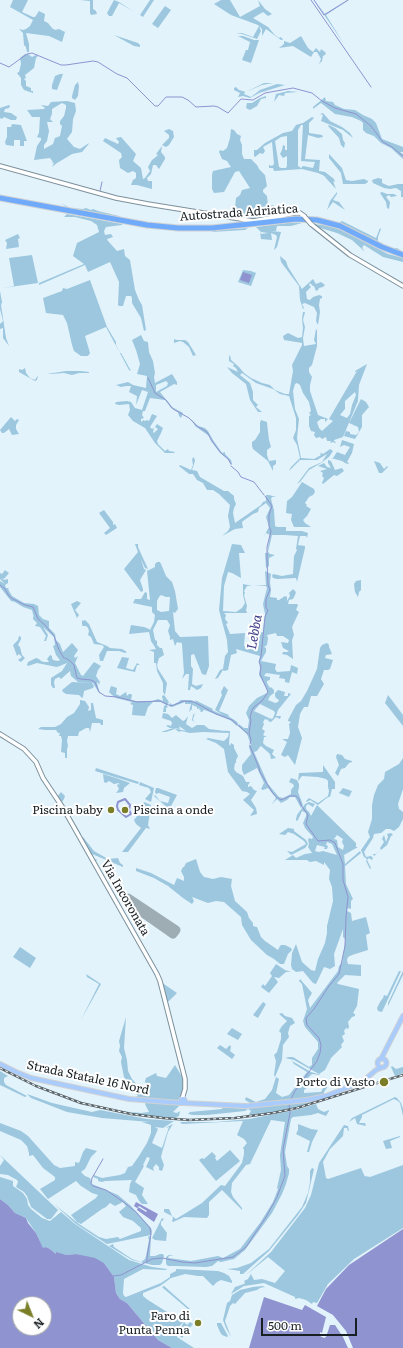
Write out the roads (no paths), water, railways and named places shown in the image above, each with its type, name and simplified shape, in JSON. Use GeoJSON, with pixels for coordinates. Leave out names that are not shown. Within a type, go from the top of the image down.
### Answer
{"type":"FeatureCollection","features":[{"type":"Feature","properties":{"kind":"highway","name":"Autostrada Adriatica"},"geometry":{"type":"LineString","coordinates":[[0,199],[142,224],[178,228],[212,228],[296,219],[317,220],[328,222],[344,228],[403,256]]}},
{"type":"Feature","properties":{"kind":"main road"},"geometry":{"type":"LineString","coordinates":[[0,166],[116,198],[253,221],[300,213],[350,256],[403,286]]}},
{"type":"Feature","properties":{"kind":"main road","name":"Via Incoronata"},"geometry":{"type":"LineString","coordinates":[[0,734],[24,749],[36,762],[43,778],[63,808],[157,974],[184,1075],[186,1087],[184,1101]]}},
{"type":"Feature","properties":{"kind":"main road"},"geometry":{"type":"LineString","coordinates":[[383,1058],[387,1064],[385,1067],[378,1068],[378,1061],[383,1058],[387,1046],[403,1016]]}},
{"type":"Feature","properties":{"kind":"main road","name":"Strada Statale 16 Nord"},"geometry":{"type":"LineString","coordinates":[[0,1064],[21,1074],[40,1080],[129,1099],[174,1103],[184,1101],[241,1106],[316,1099],[359,1084],[366,1080],[378,1068]]}},
{"type":"Feature","properties":{"kind":"water"},"geometry":{"type":"Polygon","coordinates":[[[243,272],[252,275],[249,283],[240,280],[243,272]]]}},
{"type":"Feature","properties":{"kind":"water"},"geometry":{"type":"Polygon","coordinates":[[[0,1199],[15,1213],[26,1218],[36,1233],[43,1248],[46,1247],[56,1254],[56,1252],[66,1255],[76,1254],[95,1258],[104,1263],[114,1277],[116,1293],[120,1299],[127,1303],[158,1340],[172,1348],[0,1348],[0,1199]]]}},
{"type":"Feature","properties":{"kind":"water"},"geometry":{"type":"Polygon","coordinates":[[[136,1202],[158,1214],[154,1222],[137,1210],[138,1207],[137,1208],[134,1206],[136,1202]],[[139,1206],[138,1207],[146,1212],[147,1211],[139,1206]]]}},
{"type":"Feature","properties":{"kind":"water"},"geometry":{"type":"Polygon","coordinates":[[[403,1229],[403,1348],[353,1348],[346,1331],[333,1315],[317,1306],[326,1289],[349,1265],[403,1229]]]}},
{"type":"Feature","properties":{"kind":"water"},"geometry":{"type":"Polygon","coordinates":[[[264,1297],[302,1310],[305,1305],[326,1317],[322,1333],[320,1332],[320,1334],[316,1334],[324,1338],[326,1337],[330,1325],[335,1325],[348,1348],[249,1348],[264,1297]]]}},
{"type":"Feature","properties":{"kind":"waterway"},"geometry":{"type":"LineString","coordinates":[[311,0],[371,87]]}},
{"type":"Feature","properties":{"kind":"waterway"},"geometry":{"type":"LineString","coordinates":[[314,0],[324,15],[348,0]]}},
{"type":"Feature","properties":{"kind":"waterway"},"geometry":{"type":"LineString","coordinates":[[0,63],[9,67],[27,54],[32,53],[61,65],[93,61],[98,62],[117,74],[127,78],[155,106],[158,106],[166,97],[182,97],[196,107],[214,106],[228,113],[241,99],[253,100],[265,93],[293,88],[312,93],[322,101],[335,108],[356,114],[371,126],[383,142],[403,156]]}},
{"type":"Feature","properties":{"kind":"waterway"},"geometry":{"type":"LineString","coordinates":[[100,191],[102,182]]}},
{"type":"Feature","properties":{"kind":"waterway","name":"Lebba"},"geometry":{"type":"LineString","coordinates":[[148,378],[155,393],[166,400],[173,409],[189,418],[197,426],[207,432],[212,441],[231,464]]}},
{"type":"Feature","properties":{"kind":"waterway","name":"Lebba"},"geometry":{"type":"LineString","coordinates":[[231,466],[241,477],[254,482],[264,495]]}},
{"type":"Feature","properties":{"kind":"waterway","name":"Lebba"},"geometry":{"type":"LineString","coordinates":[[250,744],[251,740],[249,733],[252,710],[262,701],[268,692],[260,674],[261,666],[259,662],[265,617],[268,610],[266,608],[266,599],[270,590],[268,585],[267,547],[271,531],[269,526],[269,515],[272,506],[265,496]]}},
{"type":"Feature","properties":{"kind":"waterway"},"geometry":{"type":"LineString","coordinates":[[0,585],[13,599],[33,607],[38,619],[54,636],[59,650],[64,658]]}},
{"type":"Feature","properties":{"kind":"waterway"},"geometry":{"type":"LineString","coordinates":[[65,658],[74,665],[77,678],[95,682],[99,692],[105,696],[117,697],[137,702],[160,701],[171,706],[184,701],[194,702],[216,714],[232,720],[248,734]]}},
{"type":"Feature","properties":{"kind":"waterway","name":"Lebba"},"geometry":{"type":"LineString","coordinates":[[250,746],[260,772],[277,798]]}},
{"type":"Feature","properties":{"kind":"waterway"},"geometry":{"type":"LineString","coordinates":[[278,798],[281,800],[290,796],[296,796],[308,815],[306,824],[318,841],[330,840],[335,843],[343,864],[343,880],[348,897],[345,946],[339,974],[306,1018],[307,1025],[319,1038],[321,1045],[320,1053],[317,1061],[295,1091],[290,1101]]}},
{"type":"Feature","properties":{"kind":"waterway"},"geometry":{"type":"LineString","coordinates":[[125,799],[130,805],[129,810],[131,814],[126,817],[118,810],[117,806],[118,802],[125,799]]}},
{"type":"Feature","properties":{"kind":"waterway"},"geometry":{"type":"LineString","coordinates":[[113,1276],[121,1275],[152,1259],[162,1258],[195,1263],[233,1257],[246,1247],[277,1197],[285,1176],[283,1149],[290,1113],[289,1104]]}},
{"type":"Feature","properties":{"kind":"waterway"},"geometry":{"type":"LineString","coordinates":[[103,1159],[92,1178],[91,1184],[106,1190],[122,1201],[136,1212],[150,1228],[151,1234],[147,1262]]}},
{"type":"Feature","properties":{"kind":"railway"},"geometry":{"type":"LineString","coordinates":[[0,1068],[36,1086],[81,1103],[131,1114],[189,1120],[235,1118],[297,1108],[403,1075]]}},
{"type":"Feature","properties":{"kind":"place","name":"Piscina baby"},"geometry":{"type":"Point","coordinates":[111,810]}},
{"type":"Feature","properties":{"kind":"place","name":"Piscina a onde"},"geometry":{"type":"Point","coordinates":[125,810]}},
{"type":"Feature","properties":{"kind":"place","name":"Porto di Vasto"},"geometry":{"type":"Point","coordinates":[384,1082]}},
{"type":"Feature","properties":{"kind":"place","name":"Faro di Punta Penna"},"geometry":{"type":"Point","coordinates":[198,1323]}}]}
